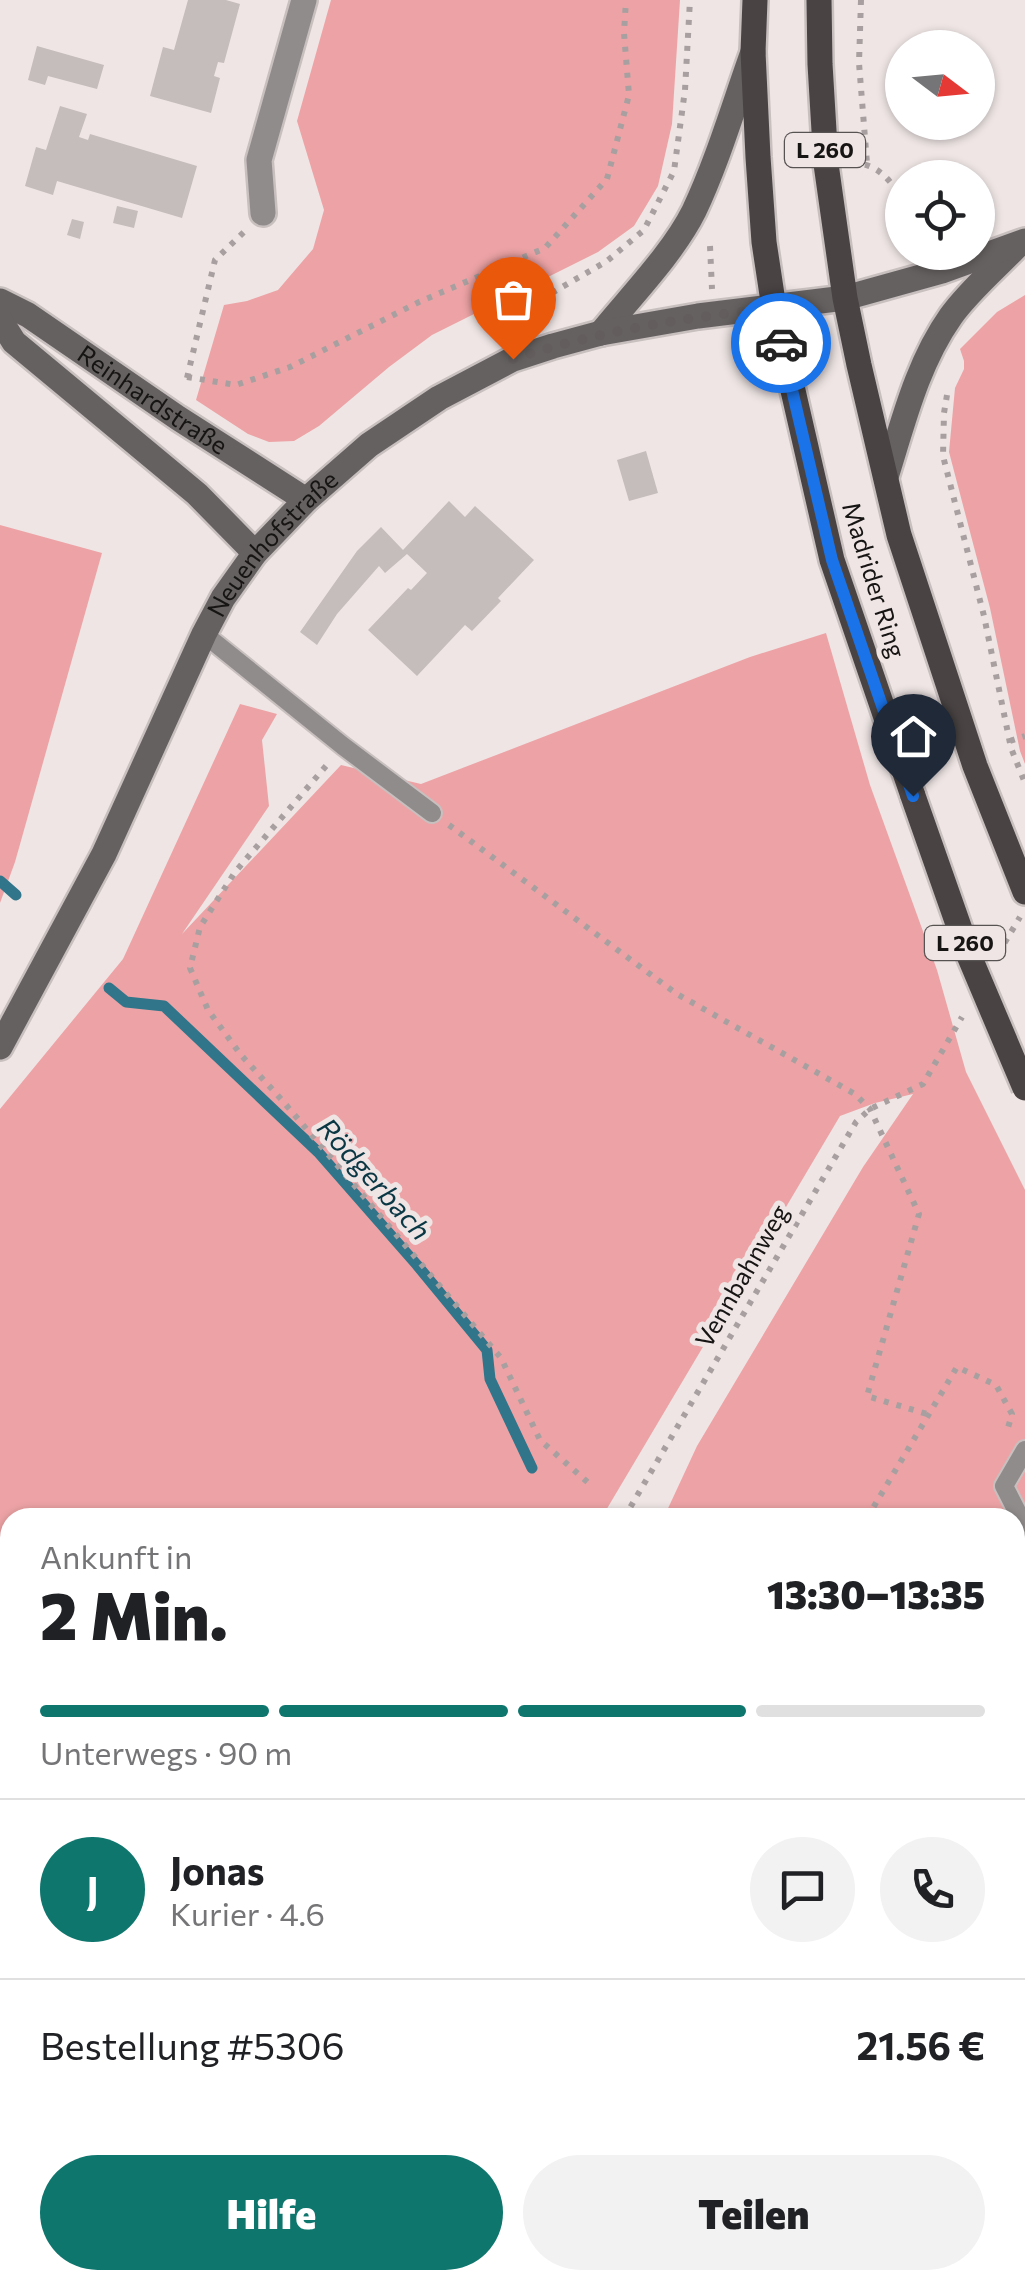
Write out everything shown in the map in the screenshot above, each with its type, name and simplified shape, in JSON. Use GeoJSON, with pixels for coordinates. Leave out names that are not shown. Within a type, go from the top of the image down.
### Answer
{"type":"FeatureCollection","features":[{"type":"Feature","properties":{"kind":"main road","name":"Madrider Ring"},"geometry":{"type":"LineString","coordinates":[[755,0],[753,52],[764,242],[774,308],[832,560],[970,958],[1025,1088]]}},
{"type":"Feature","properties":{"kind":"main road","name":"Madrider Ring"},"geometry":{"type":"LineString","coordinates":[[819,0],[826,164],[844,298],[899,535],[975,766],[1025,892]]}},
{"type":"Feature","properties":{"kind":"street"},"geometry":{"type":"LineString","coordinates":[[263,214],[259,160],[304,0]]}},
{"type":"Feature","properties":{"kind":"street"},"geometry":{"type":"LineString","coordinates":[[601,334],[692,213],[753,52]]}},
{"type":"Feature","properties":{"kind":"street"},"geometry":{"type":"LineString","coordinates":[[774,308],[844,298],[942,271],[1022,242]]}},
{"type":"Feature","properties":{"kind":"street"},"geometry":{"type":"LineString","coordinates":[[886,478],[912,395],[934,346],[952,315],[1022,242]]}},
{"type":"Feature","properties":{"kind":"street","name":"Reinhardstraße"},"geometry":{"type":"LineString","coordinates":[[0,301],[28,315],[306,500]]}},
{"type":"Feature","properties":{"kind":"street","name":"Neuenhofstraße"},"geometry":{"type":"LineString","coordinates":[[0,1047],[104,854],[223,598],[255,553],[306,500],[383,436],[439,398],[513,359],[601,334],[698,316],[774,308]]}},
{"type":"Feature","properties":{"kind":"street","name":"Reinhardstraße"},"geometry":{"type":"LineString","coordinates":[[0,320],[14,342],[196,494],[255,553]]}},
{"type":"Feature","properties":{"kind":"lane"},"geometry":{"type":"LineString","coordinates":[[204,634],[432,813]]}},
{"type":"Feature","properties":{"kind":"lane"},"geometry":{"type":"LineString","coordinates":[[1015,1508],[1004,1486],[1025,1450]]}},
{"type":"Feature","properties":{"kind":"path"},"geometry":{"type":"LineString","coordinates":[[187,376],[236,385],[290,368],[418,302],[545,248],[607,179],[629,95],[624,33],[626,0]]}},
{"type":"Feature","properties":{"kind":"path"},"geometry":{"type":"LineString","coordinates":[[513,359],[538,300],[607,261],[644,230],[674,170],[685,90],[690,0]]}},
{"type":"Feature","properties":{"kind":"path"},"geometry":{"type":"LineString","coordinates":[[861,0],[860,63],[867,163]]}},
{"type":"Feature","properties":{"kind":"path"},"geometry":{"type":"LineString","coordinates":[[178,418],[215,260],[263,214]]}},
{"type":"Feature","properties":{"kind":"path"},"geometry":{"type":"LineString","coordinates":[[934,346],[948,354],[953,369],[944,413],[943,456],[984,616],[1010,744],[1025,783]]}},
{"type":"Feature","properties":{"kind":"path"},"geometry":{"type":"LineString","coordinates":[[1010,744],[1025,736]]}},
{"type":"Feature","properties":{"kind":"path"},"geometry":{"type":"LineString","coordinates":[[343,746],[235,872],[200,927],[190,968],[208,1010],[242,1056],[501,1358],[540,1440],[592,1487]]}},
{"type":"Feature","properties":{"kind":"path"},"geometry":{"type":"LineString","coordinates":[[432,813],[677,994],[855,1094],[870,1109],[919,1214],[867,1396],[928,1414]]}},
{"type":"Feature","properties":{"kind":"path","name":"Vennbahnweg"},"geometry":{"type":"LineString","coordinates":[[630,1508],[856,1122],[870,1109],[923,1084]]}},
{"type":"Feature","properties":{"kind":"path"},"geometry":{"type":"LineString","coordinates":[[874,1508],[957,1367],[996,1385],[1012,1414]]}},
{"type":"Feature","properties":{"kind":"shaded area"},"geometry":{"type":"Polygon","coordinates":[[[331,0],[680,0],[672,124],[658,186],[634,226],[598,252],[432,335],[319,426],[294,441],[269,442],[248,434],[196,400],[224,305],[278,290],[313,249],[324,210],[297,121],[331,0]]]}},
{"type":"Feature","properties":{"kind":"shaded area"},"geometry":{"type":"Polygon","coordinates":[[[1025,295],[1025,764],[949,452],[955,388],[964,369],[960,349],[997,312],[1025,295]]]}},
{"type":"Feature","properties":{"kind":"shaded area"},"geometry":{"type":"Polygon","coordinates":[[[0,525],[102,553],[0,903],[0,525]]]}},
{"type":"Feature","properties":{"kind":"shaded area"},"geometry":{"type":"Polygon","coordinates":[[[826,633],[870,785],[937,970],[966,1072],[1025,1190],[1025,1508],[668,1508],[697,1446],[863,1167],[913,1094],[840,1116],[607,1508],[0,1508],[0,1109],[123,959],[240,704],[277,714],[262,740],[269,806],[182,934],[341,765],[421,784],[750,657],[826,633]]]}},
{"type":"Feature","properties":{"kind":"building"},"geometry":{"type":"Polygon","coordinates":[[[188,0],[240,4],[224,63],[218,62],[214,76],[220,78],[211,113],[150,96],[163,47],[174,50],[188,0]]]}},
{"type":"Feature","properties":{"kind":"building"},"geometry":{"type":"Polygon","coordinates":[[[37,46],[104,65],[97,89],[48,76],[45,85],[28,80],[37,46]]]}},
{"type":"Feature","properties":{"kind":"building"},"geometry":{"type":"Polygon","coordinates":[[[60,106],[87,114],[79,137],[88,140],[90,134],[197,166],[182,218],[57,181],[53,195],[25,186],[36,147],[46,150],[60,106]]]}},
{"type":"Feature","properties":{"kind":"building"},"geometry":{"type":"Polygon","coordinates":[[[117,206],[138,211],[134,228],[113,223],[117,206]]]}},
{"type":"Feature","properties":{"kind":"building"},"geometry":{"type":"Polygon","coordinates":[[[72,219],[84,222],[80,239],[67,235],[72,219]]]}},
{"type":"Feature","properties":{"kind":"building"},"geometry":{"type":"Polygon","coordinates":[[[646,451],[658,493],[629,501],[617,460],[646,451]]]}},
{"type":"Feature","properties":{"kind":"building"},"geometry":{"type":"Polygon","coordinates":[[[449,501],[465,517],[475,506],[534,560],[472,631],[465,625],[417,676],[368,630],[427,573],[407,554],[385,573],[379,566],[337,614],[317,645],[300,632],[357,551],[381,527],[403,550],[449,501]]]}},
{"type":"Feature","properties":{"kind":"waterway","name":"Rödgerbach"},"geometry":{"type":"LineString","coordinates":[[0,881],[16,895]]}},
{"type":"Feature","properties":{"kind":"waterway","name":"Rödgerbach"},"geometry":{"type":"LineString","coordinates":[[109,988],[126,1002],[164,1006],[318,1152],[487,1350],[490,1379],[532,1468]]}},
{"type":"Feature","properties":{"kind":"way so far"},"geometry":{"type":"LineString","coordinates":[[513,359],[601,334],[698,316],[774,308],[781,343]]}},
{"type":"Feature","properties":{"kind":"route"},"geometry":{"type":"LineString","coordinates":[[781,343],[832,560],[913,796]]}}]}
